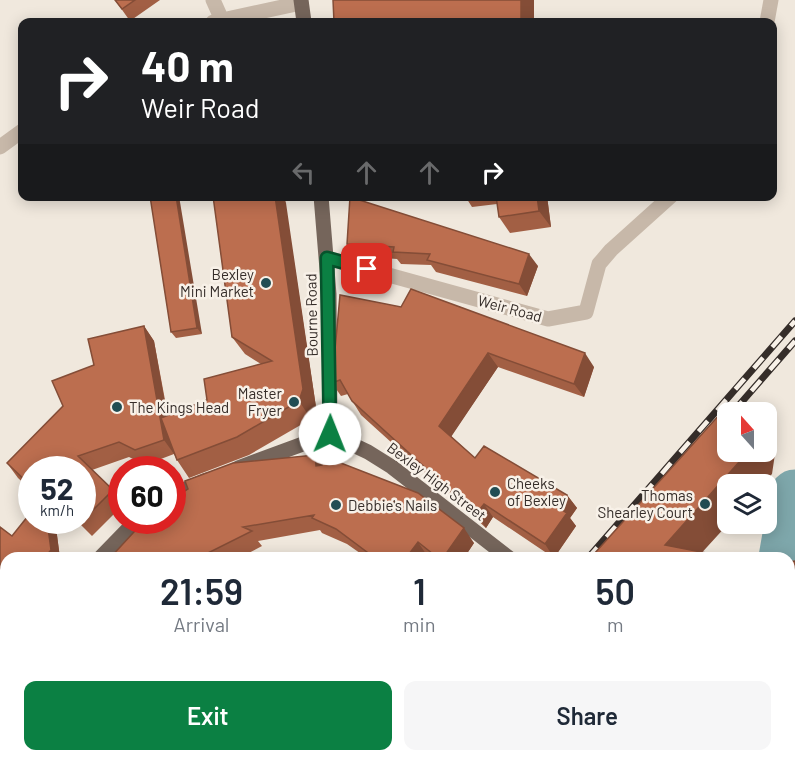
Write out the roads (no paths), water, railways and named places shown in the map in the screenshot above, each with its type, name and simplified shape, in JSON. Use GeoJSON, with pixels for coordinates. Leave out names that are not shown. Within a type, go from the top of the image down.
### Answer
{"type":"FeatureCollection","features":[{"type":"Feature","properties":{"kind":"main road"},"geometry":{"type":"LineString","coordinates":[[301,2],[303,18]]}},
{"type":"Feature","properties":{"kind":"main road","name":"Bourne Road"},"geometry":{"type":"LineString","coordinates":[[321,201],[327,258],[330,434]]}},
{"type":"Feature","properties":{"kind":"main road"},"geometry":{"type":"LineString","coordinates":[[186,490],[330,434]]}},
{"type":"Feature","properties":{"kind":"main road","name":"Bexley High Street"},"geometry":{"type":"LineString","coordinates":[[330,434],[368,452],[392,467],[500,552]]}},
{"type":"Feature","properties":{"kind":"main road"},"geometry":{"type":"LineString","coordinates":[[106,552],[123,534]]}},
{"type":"Feature","properties":{"kind":"street"},"geometry":{"type":"LineString","coordinates":[[213,0],[216,18]]}},
{"type":"Feature","properties":{"kind":"street"},"geometry":{"type":"LineString","coordinates":[[768,18],[771,0]]}},
{"type":"Feature","properties":{"kind":"street"},"geometry":{"type":"LineString","coordinates":[[230,18],[301,2]]}},
{"type":"Feature","properties":{"kind":"street"},"geometry":{"type":"LineString","coordinates":[[0,147],[18,135]]}},
{"type":"Feature","properties":{"kind":"street","name":"Weir Road"},"geometry":{"type":"LineString","coordinates":[[327,258],[540,316],[558,317],[586,312],[599,264],[611,250],[665,201]]}},
{"type":"Feature","properties":{"kind":"waterway"},"geometry":{"type":"LineString","coordinates":[[785,552],[795,495]]}},
{"type":"Feature","properties":{"kind":"railway"},"geometry":{"type":"LineString","coordinates":[[593,552],[795,321]]}},
{"type":"Feature","properties":{"kind":"railway"},"geometry":{"type":"LineString","coordinates":[[742,402],[795,341]]}},
{"type":"Feature","properties":{"kind":"place","name":"Bexley Mini Market"},"geometry":{"type":"Point","coordinates":[266,283]}},
{"type":"Feature","properties":{"kind":"place","name":"Master Fryer"},"geometry":{"type":"Point","coordinates":[294,402]}},
{"type":"Feature","properties":{"kind":"place","name":"The Kings Head"},"geometry":{"type":"Point","coordinates":[117,407]}},
{"type":"Feature","properties":{"kind":"place","name":"Cheeks of Bexley"},"geometry":{"type":"Point","coordinates":[495,492]}},
{"type":"Feature","properties":{"kind":"place","name":"Thomas Shearley Court"},"geometry":{"type":"Point","coordinates":[705,504]}},
{"type":"Feature","properties":{"kind":"place","name":"Debbie's Nails"},"geometry":{"type":"Point","coordinates":[336,505]}}]}
